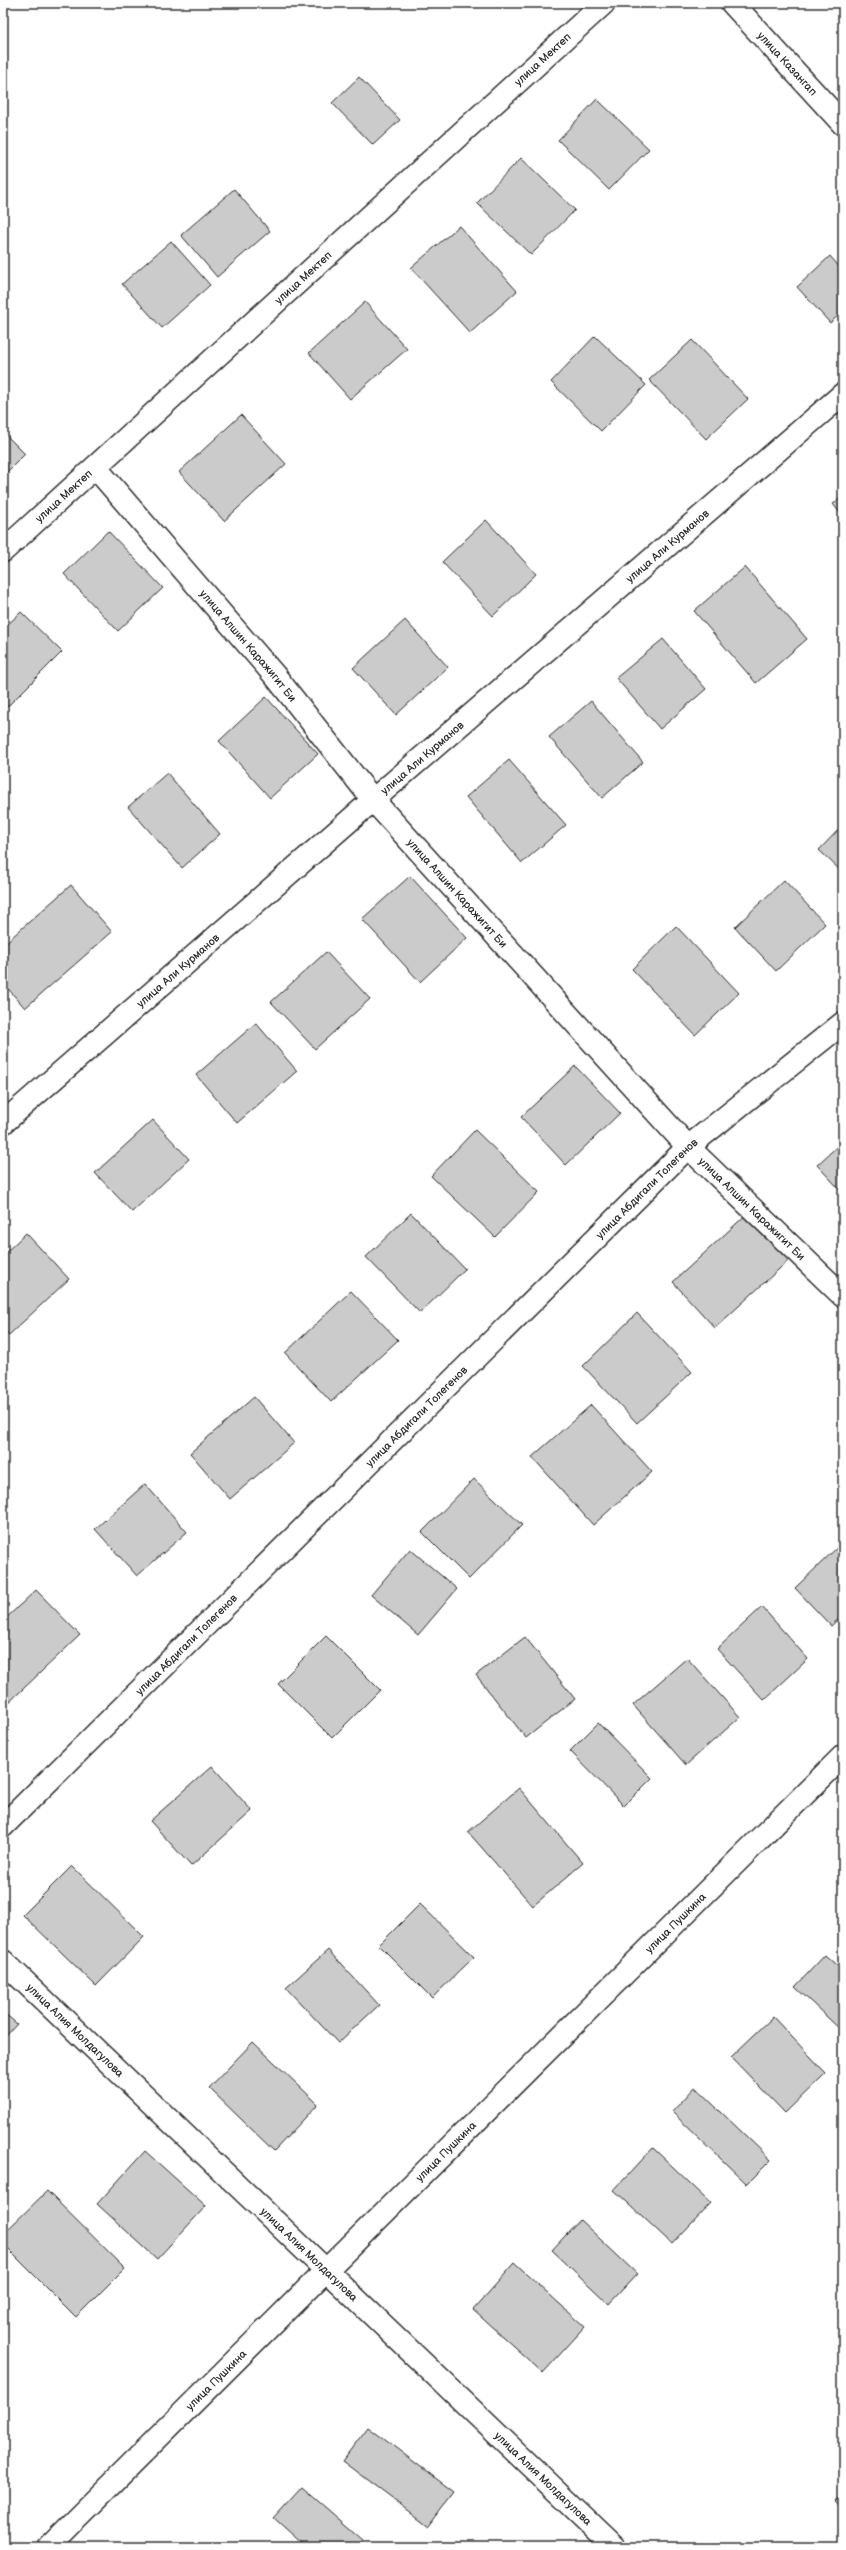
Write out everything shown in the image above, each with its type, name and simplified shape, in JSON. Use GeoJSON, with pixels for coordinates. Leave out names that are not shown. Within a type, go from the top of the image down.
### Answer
{"type":"FeatureCollection","features":[{"type":"Feature","properties":{"kind":"street","name":"улица Мектеп"},"geometry":{"type":"LineString","coordinates":[[3,551],[96,468],[604,3]]}},
{"type":"Feature","properties":{"kind":"street","name":"улица Казангап"},"geometry":{"type":"LineString","coordinates":[[732,3],[843,124]]}},
{"type":"Feature","properties":{"kind":"street","name":"улица Али Курманов"},"geometry":{"type":"LineString","coordinates":[[3,1123],[373,800],[843,394]]}},
{"type":"Feature","properties":{"kind":"street","name":"улица Алшин Каражигит Би"},"geometry":{"type":"LineString","coordinates":[[96,468],[276,677],[373,800],[688,1147],[843,1296]]}},
{"type":"Feature","properties":{"kind":"street","name":"улица Абдигали Толегенов"},"geometry":{"type":"LineString","coordinates":[[3,1826],[688,1147],[843,1023]]}},
{"type":"Feature","properties":{"kind":"street","name":"улица Пушкина"},"geometry":{"type":"LineString","coordinates":[[48,2547],[843,1756]]}},
{"type":"Feature","properties":{"kind":"street","name":"улица Алия Молдагулова"},"geometry":{"type":"LineString","coordinates":[[3,1961],[615,2547]]}},
{"type":"Feature","properties":{"kind":"building"},"geometry":{"type":"Polygon","coordinates":[[[359,77],[400,120],[373,145],[332,103],[359,77]]]}},
{"type":"Feature","properties":{"kind":"building"},"geometry":{"type":"Polygon","coordinates":[[[597,99],[649,149],[609,190],[558,140],[597,99]]]}},
{"type":"Feature","properties":{"kind":"building"},"geometry":{"type":"Polygon","coordinates":[[[521,158],[575,210],[531,255],[477,203],[521,158]]]}},
{"type":"Feature","properties":{"kind":"building"},"geometry":{"type":"Polygon","coordinates":[[[234,189],[270,231],[217,277],[181,235],[234,189]]]}},
{"type":"Feature","properties":{"kind":"building"},"geometry":{"type":"Polygon","coordinates":[[[459,226],[517,291],[470,333],[411,268],[459,226]]]}},
{"type":"Feature","properties":{"kind":"building"},"geometry":{"type":"Polygon","coordinates":[[[171,241],[210,285],[162,328],[122,284],[171,241]]]}},
{"type":"Feature","properties":{"kind":"building"},"geometry":{"type":"Polygon","coordinates":[[[830,256],[843,271],[843,311],[830,323],[797,287],[830,256]]]}},
{"type":"Feature","properties":{"kind":"building"},"geometry":{"type":"Polygon","coordinates":[[[365,302],[407,349],[350,399],[309,353],[365,302]]]}},
{"type":"Feature","properties":{"kind":"building"},"geometry":{"type":"Polygon","coordinates":[[[595,336],[646,385],[601,431],[551,382],[595,336]]]}},
{"type":"Feature","properties":{"kind":"building"},"geometry":{"type":"Polygon","coordinates":[[[692,340],[748,399],[706,439],[649,380],[692,340]]]}},
{"type":"Feature","properties":{"kind":"building"},"geometry":{"type":"Polygon","coordinates":[[[241,415],[286,464],[224,521],[179,472],[241,415]]]}},
{"type":"Feature","properties":{"kind":"building"},"geometry":{"type":"Polygon","coordinates":[[[3,432],[25,454],[3,476],[3,432]]]}},
{"type":"Feature","properties":{"kind":"building"},"geometry":{"type":"Polygon","coordinates":[[[843,496],[843,517],[833,504],[843,496]]]}},
{"type":"Feature","properties":{"kind":"building"},"geometry":{"type":"Polygon","coordinates":[[[486,520],[536,574],[493,616],[442,562],[486,520]]]}},
{"type":"Feature","properties":{"kind":"building"},"geometry":{"type":"Polygon","coordinates":[[[108,531],[163,588],[118,631],[64,574],[108,531]]]}},
{"type":"Feature","properties":{"kind":"building"},"geometry":{"type":"Polygon","coordinates":[[[745,567],[807,639],[756,683],[694,611],[745,567]]]}},
{"type":"Feature","properties":{"kind":"building"},"geometry":{"type":"Polygon","coordinates":[[[21,612],[62,652],[6,708],[3,705],[3,629],[21,612]]]}},
{"type":"Feature","properties":{"kind":"building"},"geometry":{"type":"Polygon","coordinates":[[[405,620],[448,667],[396,715],[353,668],[405,620]]]}},
{"type":"Feature","properties":{"kind":"building"},"geometry":{"type":"Polygon","coordinates":[[[663,639],[706,689],[660,729],[616,678],[663,639]]]}},
{"type":"Feature","properties":{"kind":"building"},"geometry":{"type":"Polygon","coordinates":[[[266,697],[318,754],[270,798],[219,741],[266,697]]]}},
{"type":"Feature","properties":{"kind":"building"},"geometry":{"type":"Polygon","coordinates":[[[591,701],[643,762],[602,798],[549,737],[591,701]]]}},
{"type":"Feature","properties":{"kind":"building"},"geometry":{"type":"Polygon","coordinates":[[[509,760],[566,825],[522,863],[466,797],[509,760]]]}},
{"type":"Feature","properties":{"kind":"building"},"geometry":{"type":"Polygon","coordinates":[[[167,773],[220,834],[182,868],[128,807],[167,773]]]}},
{"type":"Feature","properties":{"kind":"building"},"geometry":{"type":"Polygon","coordinates":[[[843,825],[843,873],[819,850],[843,825]]]}},
{"type":"Feature","properties":{"kind":"building"},"geometry":{"type":"Polygon","coordinates":[[[410,876],[467,938],[420,982],[362,919],[410,876]]]}},
{"type":"Feature","properties":{"kind":"building"},"geometry":{"type":"Polygon","coordinates":[[[784,880],[825,924],[776,971],[735,927],[784,880]]]}},
{"type":"Feature","properties":{"kind":"building"},"geometry":{"type":"Polygon","coordinates":[[[71,885],[112,932],[25,1008],[3,983],[3,945],[71,885]]]}},
{"type":"Feature","properties":{"kind":"building"},"geometry":{"type":"Polygon","coordinates":[[[676,926],[739,993],[695,1035],[632,969],[676,926]]]}},
{"type":"Feature","properties":{"kind":"building"},"geometry":{"type":"Polygon","coordinates":[[[326,952],[370,999],[315,1049],[271,1002],[326,952]]]}},
{"type":"Feature","properties":{"kind":"building"},"geometry":{"type":"Polygon","coordinates":[[[256,1023],[297,1071],[237,1123],[196,1075],[256,1023]]]}},
{"type":"Feature","properties":{"kind":"building"},"geometry":{"type":"Polygon","coordinates":[[[575,1066],[620,1113],[566,1165],[521,1117],[575,1066]]]}},
{"type":"Feature","properties":{"kind":"building"},"geometry":{"type":"Polygon","coordinates":[[[153,1120],[189,1159],[132,1212],[95,1173],[153,1120]]]}},
{"type":"Feature","properties":{"kind":"building"},"geometry":{"type":"Polygon","coordinates":[[[475,1130],[539,1192],[495,1237],[431,1176],[475,1130]]]}},
{"type":"Feature","properties":{"kind":"building"},"geometry":{"type":"Polygon","coordinates":[[[843,1141],[843,1193],[817,1165],[843,1141]]]}},
{"type":"Feature","properties":{"kind":"building"},"geometry":{"type":"Polygon","coordinates":[[[411,1213],[465,1269],[420,1313],[366,1257],[411,1213]]]}},
{"type":"Feature","properties":{"kind":"building"},"geometry":{"type":"Polygon","coordinates":[[[748,1213],[790,1259],[715,1328],[673,1282],[748,1213]]]}},
{"type":"Feature","properties":{"kind":"building"},"geometry":{"type":"Polygon","coordinates":[[[26,1233],[69,1279],[9,1335],[3,1329],[3,1255],[26,1233]]]}},
{"type":"Feature","properties":{"kind":"building"},"geometry":{"type":"Polygon","coordinates":[[[351,1291],[398,1340],[331,1402],[285,1353],[351,1291]]]}},
{"type":"Feature","properties":{"kind":"building"},"geometry":{"type":"Polygon","coordinates":[[[637,1313],[692,1372],[637,1423],[583,1366],[637,1313]]]}},
{"type":"Feature","properties":{"kind":"building"},"geometry":{"type":"Polygon","coordinates":[[[254,1397],[294,1443],[230,1499],[190,1453],[254,1397]]]}},
{"type":"Feature","properties":{"kind":"building"},"geometry":{"type":"Polygon","coordinates":[[[591,1405],[652,1472],[593,1525],[532,1457],[591,1405]]]}},
{"type":"Feature","properties":{"kind":"building"},"geometry":{"type":"Polygon","coordinates":[[[474,1479],[522,1525],[469,1579],[422,1532],[474,1479]]]}},
{"type":"Feature","properties":{"kind":"building"},"geometry":{"type":"Polygon","coordinates":[[[145,1484],[187,1532],[137,1576],[95,1529],[145,1484]]]}},
{"type":"Feature","properties":{"kind":"building"},"geometry":{"type":"Polygon","coordinates":[[[843,1542],[843,1615],[831,1626],[795,1588],[843,1542]]]}},
{"type":"Feature","properties":{"kind":"building"},"geometry":{"type":"Polygon","coordinates":[[[410,1549],[457,1589],[418,1635],[371,1595],[410,1549]]]}},
{"type":"Feature","properties":{"kind":"building"},"geometry":{"type":"Polygon","coordinates":[[[36,1590],[80,1635],[3,1708],[3,1621],[36,1590]]]}},
{"type":"Feature","properties":{"kind":"building"},"geometry":{"type":"Polygon","coordinates":[[[762,1607],[808,1659],[764,1700],[717,1649],[762,1607]]]}},
{"type":"Feature","properties":{"kind":"building"},"geometry":{"type":"Polygon","coordinates":[[[326,1636],[380,1690],[332,1738],[278,1684],[326,1636]]]}},
{"type":"Feature","properties":{"kind":"building"},"geometry":{"type":"Polygon","coordinates":[[[525,1637],[575,1699],[526,1738],[476,1675],[525,1637]]]}},
{"type":"Feature","properties":{"kind":"building"},"geometry":{"type":"Polygon","coordinates":[[[687,1658],[740,1717],[686,1765],[633,1705],[687,1658]]]}},
{"type":"Feature","properties":{"kind":"building"},"geometry":{"type":"Polygon","coordinates":[[[598,1723],[652,1778],[624,1806],[570,1751],[598,1723]]]}},
{"type":"Feature","properties":{"kind":"building"},"geometry":{"type":"Polygon","coordinates":[[[212,1766],[252,1811],[191,1866],[150,1821],[212,1766]]]}},
{"type":"Feature","properties":{"kind":"building"},"geometry":{"type":"Polygon","coordinates":[[[519,1788],[583,1863],[533,1906],[468,1832],[519,1788]]]}},
{"type":"Feature","properties":{"kind":"building"},"geometry":{"type":"Polygon","coordinates":[[[72,1866],[144,1937],[96,1986],[23,1915],[72,1866]]]}},
{"type":"Feature","properties":{"kind":"building"},"geometry":{"type":"Polygon","coordinates":[[[420,1904],[474,1957],[432,1998],[379,1945],[420,1904]]]}},
{"type":"Feature","properties":{"kind":"building"},"geometry":{"type":"Polygon","coordinates":[[[328,1950],[379,2005],[338,2043],[286,1988],[328,1950]]]}},
{"type":"Feature","properties":{"kind":"building"},"geometry":{"type":"Polygon","coordinates":[[[825,1955],[843,1971],[843,2032],[795,1987],[825,1955]]]}},
{"type":"Feature","properties":{"kind":"building"},"geometry":{"type":"Polygon","coordinates":[[[3,2012],[17,2024],[3,2039],[3,2012]]]}},
{"type":"Feature","properties":{"kind":"building"},"geometry":{"type":"Polygon","coordinates":[[[773,2017],[826,2073],[785,2113],[731,2057],[773,2017]]]}},
{"type":"Feature","properties":{"kind":"building"},"geometry":{"type":"Polygon","coordinates":[[[253,2042],[318,2104],[274,2151],[209,2088],[253,2042]]]}},
{"type":"Feature","properties":{"kind":"building"},"geometry":{"type":"Polygon","coordinates":[[[695,2087],[771,2160],[747,2184],[672,2112],[695,2087]]]}},
{"type":"Feature","properties":{"kind":"building"},"geometry":{"type":"Polygon","coordinates":[[[653,2148],[711,2203],[672,2244],[614,2190],[653,2148]]]}},
{"type":"Feature","properties":{"kind":"building"},"geometry":{"type":"Polygon","coordinates":[[[145,2151],[206,2206],[157,2259],[97,2204],[145,2151]]]}},
{"type":"Feature","properties":{"kind":"building"},"geometry":{"type":"Polygon","coordinates":[[[47,2191],[125,2268],[76,2317],[3,2244],[3,2234],[47,2191]]]}},
{"type":"Feature","properties":{"kind":"building"},"geometry":{"type":"Polygon","coordinates":[[[580,2220],[637,2274],[609,2304],[552,2250],[580,2220]]]}},
{"type":"Feature","properties":{"kind":"building"},"geometry":{"type":"Polygon","coordinates":[[[515,2263],[585,2327],[543,2373],[473,2310],[515,2263]]]}},
{"type":"Feature","properties":{"kind":"building"},"geometry":{"type":"Polygon","coordinates":[[[368,2427],[454,2492],[428,2526],[342,2461],[368,2427]]]}},
{"type":"Feature","properties":{"kind":"building"},"geometry":{"type":"Polygon","coordinates":[[[302,2487],[363,2540],[358,2547],[306,2547],[274,2518],[302,2487]]]}},
{"type":"Feature","properties":{"kind":"building"},"geometry":{"type":"Polygon","coordinates":[[[843,2493],[843,2509],[835,2501],[843,2493]]]}}]}
